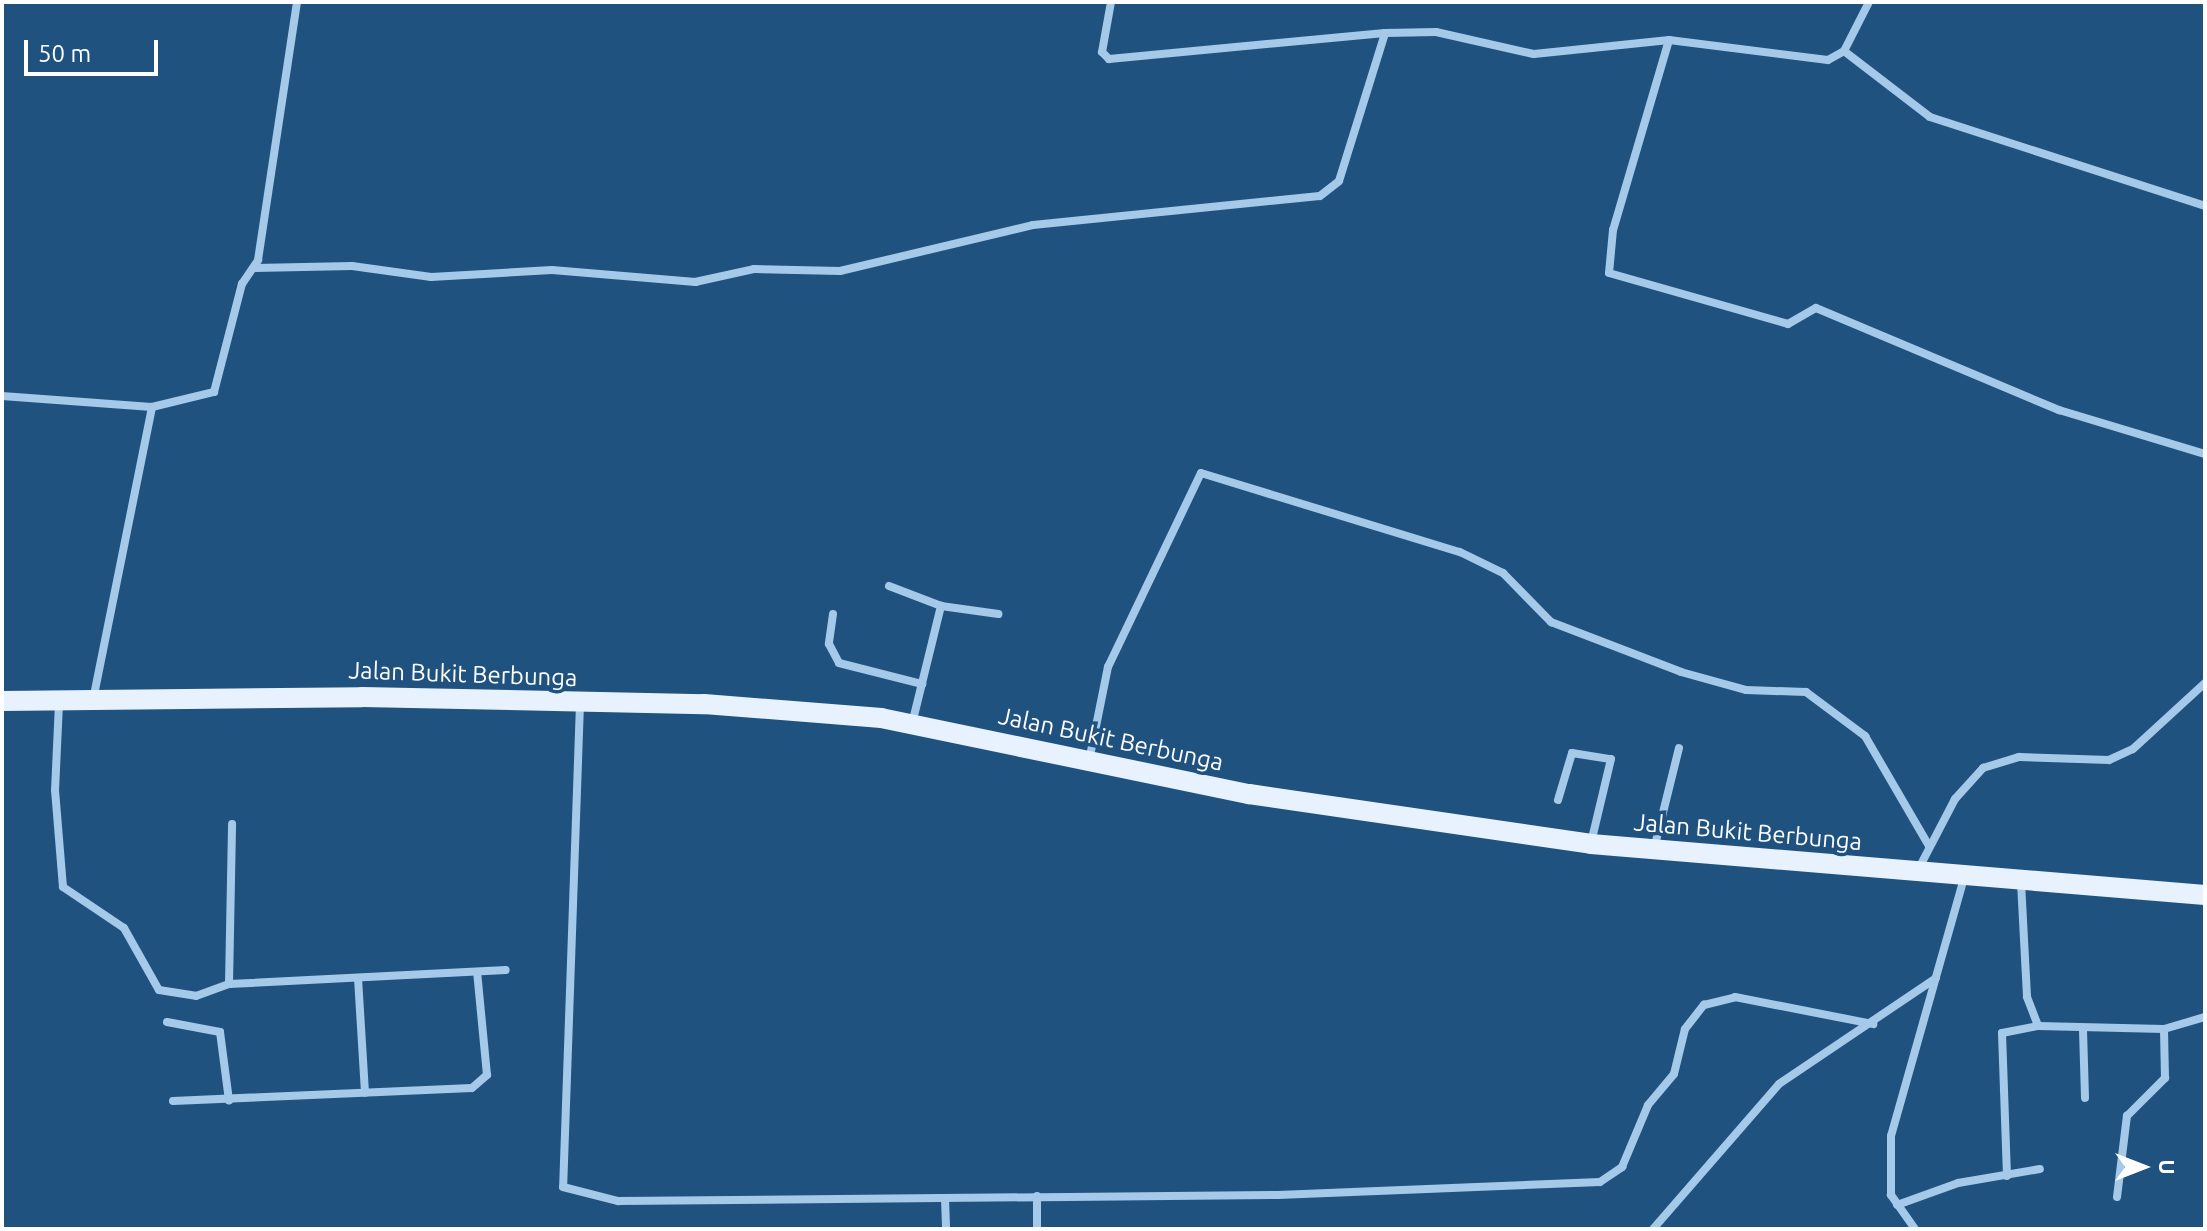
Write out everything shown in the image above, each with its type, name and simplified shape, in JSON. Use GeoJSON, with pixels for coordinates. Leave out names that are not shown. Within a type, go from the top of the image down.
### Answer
{"type":"FeatureCollection","features":[{"type":"Feature","properties":{"kind":"main road","name":"Jalan Bukit Berbunga"},"geometry":{"type":"LineString","coordinates":[[2,701],[362,697],[580,704],[704,704],[912,725],[1328,808],[1653,852],[2021,877],[2205,895]]}},
{"type":"Feature","properties":{"kind":"street"},"geometry":{"type":"LineString","coordinates":[[2,396],[152,407],[214,392],[239,295],[255,268],[297,2]]}},
{"type":"Feature","properties":{"kind":"street"},"geometry":{"type":"LineString","coordinates":[[1111,2],[1102,52],[1109,59],[1385,33],[1436,32],[1534,54],[1669,40],[1828,60],[1844,51],[1869,2]]}},
{"type":"Feature","properties":{"kind":"street"},"geometry":{"type":"LineString","coordinates":[[255,268],[352,266],[431,277],[552,270],[695,282],[754,269],[840,271],[1033,225],[1320,196],[1339,181],[1385,33]]}},
{"type":"Feature","properties":{"kind":"street"},"geometry":{"type":"LineString","coordinates":[[1669,40],[1613,230],[1609,273],[1788,324],[1816,308],[2059,410],[2205,454]]}},
{"type":"Feature","properties":{"kind":"street"},"geometry":{"type":"LineString","coordinates":[[1844,51],[1930,117],[2205,206]]}},
{"type":"Feature","properties":{"kind":"street"},"geometry":{"type":"LineString","coordinates":[[93,701],[152,407]]}},
{"type":"Feature","properties":{"kind":"street"},"geometry":{"type":"LineString","coordinates":[[1089,762],[1108,667],[1201,473],[1460,552],[1503,573],[1551,622],[1681,672],[1746,690],[1806,692],[1865,736],[1929,846]]}},
{"type":"Feature","properties":{"kind":"street"},"geometry":{"type":"LineString","coordinates":[[889,586],[941,606],[998,614]]}},
{"type":"Feature","properties":{"kind":"street"},"geometry":{"type":"LineString","coordinates":[[912,725],[941,606]]}},
{"type":"Feature","properties":{"kind":"street"},"geometry":{"type":"LineString","coordinates":[[833,614],[829,644],[839,663],[922,684]]}},
{"type":"Feature","properties":{"kind":"street"},"geometry":{"type":"LineString","coordinates":[[1917,871],[1955,799],[1994,762],[2109,760],[2133,749],[2205,683]]}},
{"type":"Feature","properties":{"kind":"street"},"geometry":{"type":"LineString","coordinates":[[59,702],[55,801],[63,887],[124,928],[159,990],[196,996],[229,984],[506,970]]}},
{"type":"Feature","properties":{"kind":"street"},"geometry":{"type":"LineString","coordinates":[[580,704],[563,1187],[639,1204],[1600,1182],[1622,1167],[1648,1105],[1674,1074],[1685,1029],[1704,1005],[1735,997],[1873,1024]]}},
{"type":"Feature","properties":{"kind":"street"},"geometry":{"type":"LineString","coordinates":[[1653,852],[1679,748]]}},
{"type":"Feature","properties":{"kind":"street"},"geometry":{"type":"LineString","coordinates":[[1558,800],[1572,753],[1611,759],[1591,844]]}},
{"type":"Feature","properties":{"kind":"street"},"geometry":{"type":"LineString","coordinates":[[229,984],[232,824]]}},
{"type":"Feature","properties":{"kind":"street"},"geometry":{"type":"LineString","coordinates":[[1915,1229],[1897,1205],[1888,1176],[1891,1136],[1965,874]]}},
{"type":"Feature","properties":{"kind":"street"},"geometry":{"type":"LineString","coordinates":[[2021,877],[2027,997],[2038,1026]]}},
{"type":"Feature","properties":{"kind":"street"},"geometry":{"type":"LineString","coordinates":[[173,1101],[365,1093],[482,1083],[477,972]]}},
{"type":"Feature","properties":{"kind":"street"},"geometry":{"type":"LineString","coordinates":[[358,978],[365,1093]]}},
{"type":"Feature","properties":{"kind":"street"},"geometry":{"type":"LineString","coordinates":[[1653,1229],[1779,1084],[1873,1024],[1936,978]]}},
{"type":"Feature","properties":{"kind":"street"},"geometry":{"type":"LineString","coordinates":[[2007,1176],[2001,1037],[2038,1026],[2083,1030],[2164,1029],[2205,1017]]}},
{"type":"Feature","properties":{"kind":"street"},"geometry":{"type":"LineString","coordinates":[[167,1022],[220,1032],[229,1100]]}},
{"type":"Feature","properties":{"kind":"street"},"geometry":{"type":"LineString","coordinates":[[2117,1197],[2127,1116],[2165,1078],[2164,1029]]}},
{"type":"Feature","properties":{"kind":"street"},"geometry":{"type":"LineString","coordinates":[[2083,1030],[2085,1098]]}},
{"type":"Feature","properties":{"kind":"street"},"geometry":{"type":"LineString","coordinates":[[1897,1205],[2040,1169]]}},
{"type":"Feature","properties":{"kind":"street"},"geometry":{"type":"LineString","coordinates":[[1037,1196],[1037,1229]]}},
{"type":"Feature","properties":{"kind":"street"},"geometry":{"type":"LineString","coordinates":[[945,1198],[946,1229]]}}]}
